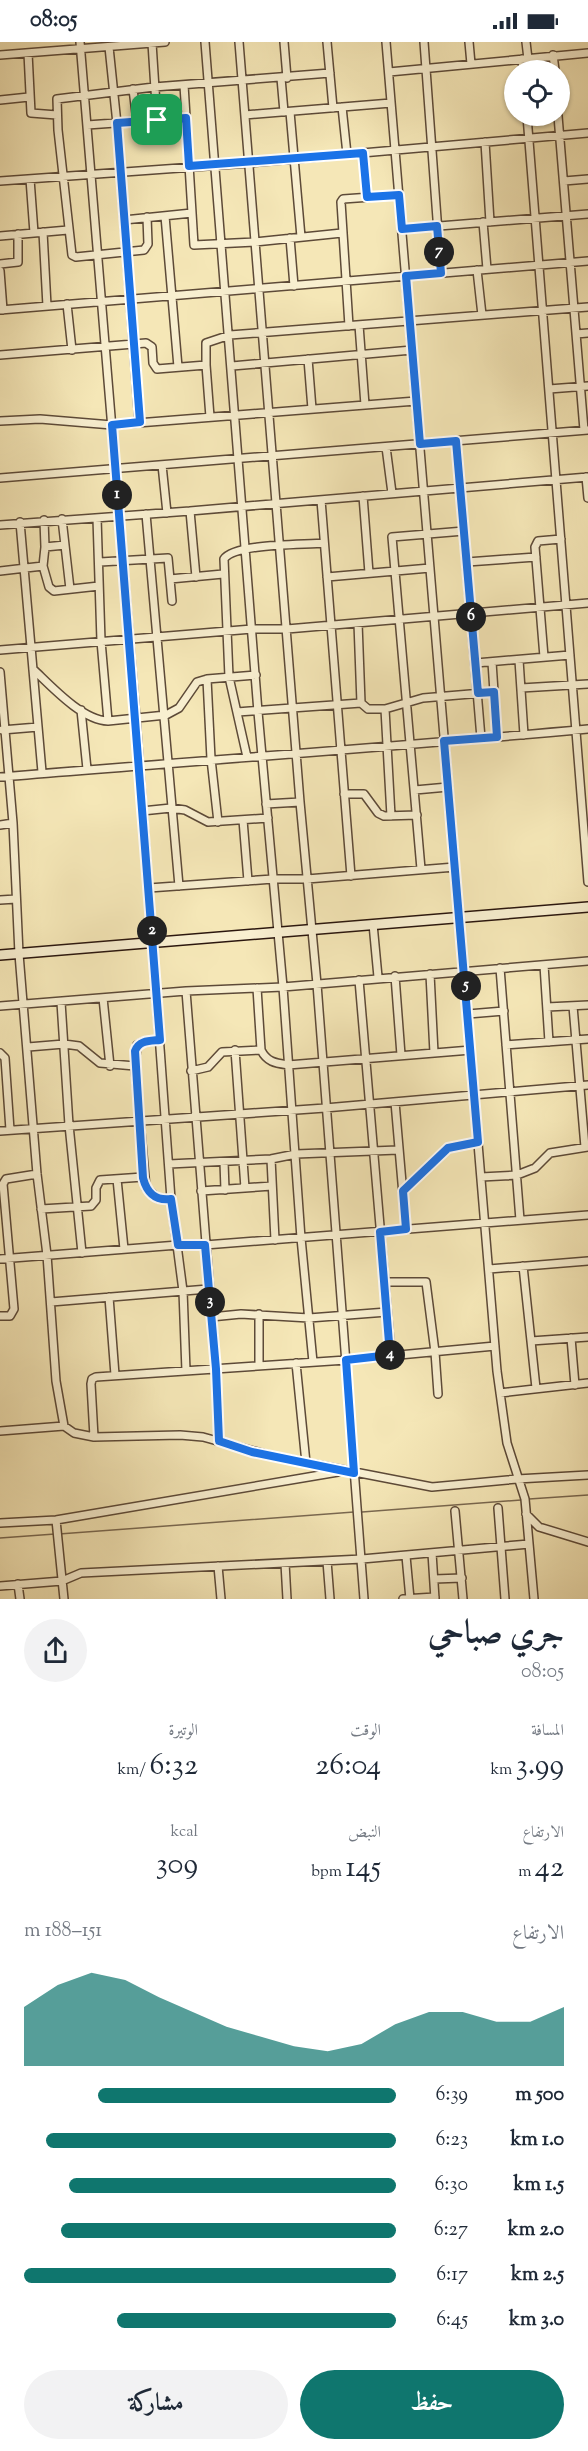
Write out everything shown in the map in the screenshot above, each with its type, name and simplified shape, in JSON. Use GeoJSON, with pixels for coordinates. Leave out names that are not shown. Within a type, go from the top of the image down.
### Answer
{"type":"FeatureCollection","features":[{"type":"Feature","properties":{"kind":"main road"},"geometry":{"type":"LineString","coordinates":[[0,955],[588,907]]}},
{"type":"Feature","properties":{"kind":"street"},"geometry":{"type":"LineString","coordinates":[[0,56],[81,45],[109,46],[165,42]]}},
{"type":"Feature","properties":{"kind":"street"},"geometry":{"type":"LineString","coordinates":[[205,42],[214,165],[223,244],[258,712],[283,987],[301,1238],[314,1362]]}},
{"type":"Feature","properties":{"kind":"street"},"geometry":{"type":"LineString","coordinates":[[239,42],[300,802],[317,984],[364,1599]]}},
{"type":"Feature","properties":{"kind":"street"},"geometry":{"type":"LineString","coordinates":[[284,42],[284,78],[301,237]]}},
{"type":"Feature","properties":{"kind":"street"},"geometry":{"type":"LineString","coordinates":[[327,42],[333,108]]}},
{"type":"Feature","properties":{"kind":"street"},"geometry":{"type":"LineString","coordinates":[[386,42],[495,1346],[507,1443],[525,1501],[534,1599]]}},
{"type":"Feature","properties":{"kind":"street"},"geometry":{"type":"LineString","coordinates":[[424,42],[441,273]]}},
{"type":"Feature","properties":{"kind":"street"},"geometry":{"type":"LineString","coordinates":[[469,42],[471,64]]}},
{"type":"Feature","properties":{"kind":"street"},"geometry":{"type":"LineString","coordinates":[[525,59],[526,42]]}},
{"type":"Feature","properties":{"kind":"street"},"geometry":{"type":"LineString","coordinates":[[152,43],[157,120]]}},
{"type":"Feature","properties":{"kind":"street"},"geometry":{"type":"LineString","coordinates":[[81,45],[136,719],[167,1118],[171,1199],[183,1291],[186,1371]]}},
{"type":"Feature","properties":{"kind":"street"},"geometry":{"type":"LineString","coordinates":[[109,46],[140,422]]}},
{"type":"Feature","properties":{"kind":"street"},"geometry":{"type":"LineString","coordinates":[[389,72],[588,52]]}},
{"type":"Feature","properties":{"kind":"street"},"geometry":{"type":"LineString","coordinates":[[28,53],[31,113],[57,115]]}},
{"type":"Feature","properties":{"kind":"street"},"geometry":{"type":"LineString","coordinates":[[553,56],[554,60]]}},
{"type":"Feature","properties":{"kind":"street"},"geometry":{"type":"LineString","coordinates":[[147,217],[147,248],[144,250],[76,257],[72,255],[57,99],[154,87],[330,73]]}},
{"type":"Feature","properties":{"kind":"street"},"geometry":{"type":"LineString","coordinates":[[184,85],[194,245],[255,242],[342,233]]}},
{"type":"Feature","properties":{"kind":"street"},"geometry":{"type":"LineString","coordinates":[[133,89],[137,122]]}},
{"type":"Feature","properties":{"kind":"street"},"geometry":{"type":"LineString","coordinates":[[0,100],[29,97]]}},
{"type":"Feature","properties":{"kind":"street"},"geometry":{"type":"LineString","coordinates":[[245,115],[391,103]]}},
{"type":"Feature","properties":{"kind":"street"},"geometry":{"type":"LineString","coordinates":[[342,107],[346,154]]}},
{"type":"Feature","properties":{"kind":"street"},"geometry":{"type":"LineString","coordinates":[[87,125],[186,118]]}},
{"type":"Feature","properties":{"kind":"street"},"geometry":{"type":"LineString","coordinates":[[528,126],[588,882]]}},
{"type":"Feature","properties":{"kind":"street"},"geometry":{"type":"LineString","coordinates":[[0,478],[586,430],[584,386],[576,334],[559,126]]}},
{"type":"Feature","properties":{"kind":"street"},"geometry":{"type":"LineString","coordinates":[[0,181],[249,163],[588,133]]}},
{"type":"Feature","properties":{"kind":"street"},"geometry":{"type":"LineString","coordinates":[[485,142],[487,269]]}},
{"type":"Feature","properties":{"kind":"street"},"geometry":{"type":"LineString","coordinates":[[363,153],[367,197]]}},
{"type":"Feature","properties":{"kind":"street"},"geometry":{"type":"LineString","coordinates":[[564,181],[588,178]]}},
{"type":"Feature","properties":{"kind":"street"},"geometry":{"type":"LineString","coordinates":[[30,179],[33,233]]}},
{"type":"Feature","properties":{"kind":"street"},"geometry":{"type":"LineString","coordinates":[[348,326],[341,202],[343,199],[399,195]]}},
{"type":"Feature","properties":{"kind":"street"},"geometry":{"type":"LineString","coordinates":[[124,220],[192,213]]}},
{"type":"Feature","properties":{"kind":"street"},"geometry":{"type":"LineString","coordinates":[[402,229],[588,214]]}},
{"type":"Feature","properties":{"kind":"street"},"geometry":{"type":"LineString","coordinates":[[165,216],[178,367]]}},
{"type":"Feature","properties":{"kind":"street"},"geometry":{"type":"LineString","coordinates":[[0,236],[68,230]]}},
{"type":"Feature","properties":{"kind":"street"},"geometry":{"type":"LineString","coordinates":[[43,232],[47,306]]}},
{"type":"Feature","properties":{"kind":"street"},"geometry":{"type":"LineString","coordinates":[[0,264],[18,262],[18,234]]}},
{"type":"Feature","properties":{"kind":"street"},"geometry":{"type":"LineString","coordinates":[[290,238],[294,285]]}},
{"type":"Feature","properties":{"kind":"street"},"geometry":{"type":"LineString","coordinates":[[0,271],[2,310],[588,261]]}},
{"type":"Feature","properties":{"kind":"street"},"geometry":{"type":"LineString","coordinates":[[477,270],[482,315]]}},
{"type":"Feature","properties":{"kind":"street"},"geometry":{"type":"LineString","coordinates":[[67,304],[72,350]]}},
{"type":"Feature","properties":{"kind":"street"},"geometry":{"type":"LineString","coordinates":[[210,417],[206,343],[230,335],[588,307]]}},
{"type":"Feature","properties":{"kind":"street"},"geometry":{"type":"LineString","coordinates":[[359,325],[365,405]]}},
{"type":"Feature","properties":{"kind":"street"},"geometry":{"type":"LineString","coordinates":[[576,334],[588,333]]}},
{"type":"Feature","properties":{"kind":"street"},"geometry":{"type":"LineString","coordinates":[[0,356],[151,344],[154,368],[206,365]]}},
{"type":"Feature","properties":{"kind":"street"},"geometry":{"type":"LineString","coordinates":[[232,366],[412,350]]}},
{"type":"Feature","properties":{"kind":"street"},"geometry":{"type":"LineString","coordinates":[[308,359],[312,409]]}},
{"type":"Feature","properties":{"kind":"street"},"geometry":{"type":"LineString","coordinates":[[549,389],[584,386]]}},
{"type":"Feature","properties":{"kind":"street"},"geometry":{"type":"LineString","coordinates":[[0,421],[40,419],[112,425],[416,401]]}},
{"type":"Feature","properties":{"kind":"street"},"geometry":{"type":"LineString","coordinates":[[456,441],[481,738]]}},
{"type":"Feature","properties":{"kind":"street"},"geometry":{"type":"LineString","coordinates":[[386,447],[392,494]]}},
{"type":"Feature","properties":{"kind":"street"},"geometry":{"type":"LineString","coordinates":[[162,465],[167,513]]}},
{"type":"Feature","properties":{"kind":"street"},"geometry":{"type":"LineString","coordinates":[[0,525],[587,477],[588,498]]}},
{"type":"Feature","properties":{"kind":"street"},"geometry":{"type":"LineString","coordinates":[[363,496],[369,573]]}},
{"type":"Feature","properties":{"kind":"street"},"geometry":{"type":"LineString","coordinates":[[321,500],[351,876]]}},
{"type":"Feature","properties":{"kind":"street"},"geometry":{"type":"LineString","coordinates":[[190,511],[196,577]]}},
{"type":"Feature","properties":{"kind":"street"},"geometry":{"type":"LineString","coordinates":[[146,514],[166,715],[167,762],[179,886]]}},
{"type":"Feature","properties":{"kind":"street"},"geometry":{"type":"LineString","coordinates":[[97,518],[101,640],[108,722]]}},
{"type":"Feature","properties":{"kind":"street"},"geometry":{"type":"LineString","coordinates":[[62,519],[70,589]]}},
{"type":"Feature","properties":{"kind":"street"},"geometry":{"type":"LineString","coordinates":[[44,520],[43,566],[51,590],[99,586]]}},
{"type":"Feature","properties":{"kind":"street"},"geometry":{"type":"LineString","coordinates":[[20,522],[42,772]]}},
{"type":"Feature","properties":{"kind":"street"},"geometry":{"type":"LineString","coordinates":[[421,869],[392,537],[464,531]]}},
{"type":"Feature","properties":{"kind":"street"},"geometry":{"type":"LineString","coordinates":[[544,657],[535,547],[538,541],[561,539]]}},
{"type":"Feature","properties":{"kind":"street"},"geometry":{"type":"LineString","coordinates":[[248,757],[229,677],[224,559],[226,555],[246,549],[324,543]]}},
{"type":"Feature","properties":{"kind":"street"},"geometry":{"type":"LineString","coordinates":[[45,547],[65,545]]}},
{"type":"Feature","properties":{"kind":"street"},"geometry":{"type":"LineString","coordinates":[[467,562],[536,557]]}},
{"type":"Feature","properties":{"kind":"street"},"geometry":{"type":"LineString","coordinates":[[100,562],[168,558],[172,601]]}},
{"type":"Feature","properties":{"kind":"street"},"geometry":{"type":"LineString","coordinates":[[0,571],[43,566]]}},
{"type":"Feature","properties":{"kind":"street"},"geometry":{"type":"LineString","coordinates":[[327,577],[430,568]]}},
{"type":"Feature","properties":{"kind":"street"},"geometry":{"type":"LineString","coordinates":[[170,579],[223,574]]}},
{"type":"Feature","properties":{"kind":"street"},"geometry":{"type":"LineString","coordinates":[[0,650],[101,640],[252,629],[287,629],[588,603]]}},
{"type":"Feature","properties":{"kind":"street"},"geometry":{"type":"LineString","coordinates":[[358,623],[361,703],[368,709],[385,709],[408,700],[494,692]]}},
{"type":"Feature","properties":{"kind":"street"},"geometry":{"type":"LineString","coordinates":[[476,663],[570,655]]}},
{"type":"Feature","properties":{"kind":"street"},"geometry":{"type":"LineString","coordinates":[[519,660],[524,735]]}},
{"type":"Feature","properties":{"kind":"street"},"geometry":{"type":"LineString","coordinates":[[492,662],[497,737]]}},
{"type":"Feature","properties":{"kind":"street"},"geometry":{"type":"LineString","coordinates":[[33,669],[93,719],[108,722],[166,715],[179,708],[197,682],[207,679],[256,675]]}},
{"type":"Feature","properties":{"kind":"street"},"geometry":{"type":"LineString","coordinates":[[0,672],[2,730],[9,776],[19,954],[37,1174],[47,1255],[56,1381],[64,1426]]}},
{"type":"Feature","properties":{"kind":"street"},"geometry":{"type":"LineString","coordinates":[[207,679],[211,759],[218,822]]}},
{"type":"Feature","properties":{"kind":"street"},"geometry":{"type":"LineString","coordinates":[[521,688],[588,684]]}},
{"type":"Feature","properties":{"kind":"street"},"geometry":{"type":"LineString","coordinates":[[237,712],[361,703]]}},
{"type":"Feature","properties":{"kind":"street"},"geometry":{"type":"LineString","coordinates":[[385,709],[392,816]]}},
{"type":"Feature","properties":{"kind":"street"},"geometry":{"type":"LineString","coordinates":[[81,710],[87,769]]}},
{"type":"Feature","properties":{"kind":"street"},"geometry":{"type":"LineString","coordinates":[[2,730],[38,727]]}},
{"type":"Feature","properties":{"kind":"street"},"geometry":{"type":"LineString","coordinates":[[0,777],[167,762],[262,758],[588,729]]}},
{"type":"Feature","properties":{"kind":"street"},"geometry":{"type":"LineString","coordinates":[[579,775],[588,777]]}},
{"type":"Feature","properties":{"kind":"street"},"geometry":{"type":"LineString","coordinates":[[415,790],[448,787]]}},
{"type":"Feature","properties":{"kind":"street"},"geometry":{"type":"LineString","coordinates":[[345,794],[364,794],[378,813],[384,816],[417,815]]}},
{"type":"Feature","properties":{"kind":"street"},"geometry":{"type":"LineString","coordinates":[[266,804],[300,802]]}},
{"type":"Feature","properties":{"kind":"street"},"geometry":{"type":"LineString","coordinates":[[142,811],[171,808],[185,810],[203,821],[218,822],[268,818]]}},
{"type":"Feature","properties":{"kind":"street"},"geometry":{"type":"LineString","coordinates":[[243,820],[248,881]]}},
{"type":"Feature","properties":{"kind":"street"},"geometry":{"type":"LineString","coordinates":[[0,825],[12,823]]}},
{"type":"Feature","properties":{"kind":"street"},"geometry":{"type":"LineString","coordinates":[[148,888],[351,876],[455,867]]}},
{"type":"Feature","properties":{"kind":"street"},"geometry":{"type":"LineString","coordinates":[[0,900],[16,899]]}},
{"type":"Feature","properties":{"kind":"street"},"geometry":{"type":"LineString","coordinates":[[373,924],[378,977]]}},
{"type":"Feature","properties":{"kind":"street"},"geometry":{"type":"LineString","coordinates":[[0,1006],[186,991],[283,987],[378,977],[430,975],[588,961]]}},
{"type":"Feature","properties":{"kind":"street"},"geometry":{"type":"LineString","coordinates":[[544,965],[549,1042]]}},
{"type":"Feature","properties":{"kind":"street"},"geometry":{"type":"LineString","coordinates":[[500,968],[520,1220]]}},
{"type":"Feature","properties":{"kind":"street"},"geometry":{"type":"LineString","coordinates":[[430,975],[434,1053]]}},
{"type":"Feature","properties":{"kind":"street"},"geometry":{"type":"LineString","coordinates":[[395,976],[401,1055]]}},
{"type":"Feature","properties":{"kind":"street"},"geometry":{"type":"LineString","coordinates":[[359,980],[390,1355]]}},
{"type":"Feature","properties":{"kind":"street"},"geometry":{"type":"LineString","coordinates":[[257,988],[261,1050],[265,1058],[271,1062],[288,1065],[471,1050]]}},
{"type":"Feature","properties":{"kind":"street"},"geometry":{"type":"LineString","coordinates":[[186,991],[216,1369],[219,1441]]}},
{"type":"Feature","properties":{"kind":"street"},"geometry":{"type":"LineString","coordinates":[[103,998],[110,1065]]}},
{"type":"Feature","properties":{"kind":"street"},"geometry":{"type":"LineString","coordinates":[[61,1002],[69,1125],[82,1253]]}},
{"type":"Feature","properties":{"kind":"street"},"geometry":{"type":"LineString","coordinates":[[547,1007],[588,1005]]}},
{"type":"Feature","properties":{"kind":"street"},"geometry":{"type":"LineString","coordinates":[[481,1177],[517,1175],[535,1168],[550,1153],[586,1147],[573,1006]]}},
{"type":"Feature","properties":{"kind":"street"},"geometry":{"type":"LineString","coordinates":[[468,1014],[504,1011]]}},
{"type":"Feature","properties":{"kind":"street"},"geometry":{"type":"LineString","coordinates":[[506,1045],[588,1039]]}},
{"type":"Feature","properties":{"kind":"street"},"geometry":{"type":"LineString","coordinates":[[160,1040],[137,1045],[135,1066],[143,1178],[146,1188],[154,1197],[163,1200],[171,1199]]}},
{"type":"Feature","properties":{"kind":"street"},"geometry":{"type":"LineString","coordinates":[[28,1047],[64,1044],[79,1046],[92,1059],[110,1065],[135,1066]]}},
{"type":"Feature","properties":{"kind":"street"},"geometry":{"type":"LineString","coordinates":[[191,1071],[208,1067],[222,1053],[235,1050],[261,1050]]}},
{"type":"Feature","properties":{"kind":"street"},"geometry":{"type":"LineString","coordinates":[[235,1050],[245,1188]]}},
{"type":"Feature","properties":{"kind":"street"},"geometry":{"type":"LineString","coordinates":[[0,1053],[5,1058],[10,1130]]}},
{"type":"Feature","properties":{"kind":"street"},"geometry":{"type":"LineString","coordinates":[[0,1131],[369,1105],[588,1085]]}},
{"type":"Feature","properties":{"kind":"street"},"geometry":{"type":"LineString","coordinates":[[395,1102],[406,1229]]}},
{"type":"Feature","properties":{"kind":"street"},"geometry":{"type":"LineString","coordinates":[[403,1191],[448,1148],[478,1142]]}},
{"type":"Feature","properties":{"kind":"street"},"geometry":{"type":"LineString","coordinates":[[169,1164],[271,1159],[296,1154],[398,1150]]}},
{"type":"Feature","properties":{"kind":"street"},"geometry":{"type":"LineString","coordinates":[[271,1159],[275,1240]]}},
{"type":"Feature","properties":{"kind":"street"},"geometry":{"type":"LineString","coordinates":[[224,1162],[225,1190]]}},
{"type":"Feature","properties":{"kind":"street"},"geometry":{"type":"LineString","coordinates":[[0,1316],[13,1314],[10,1258],[2,1203],[3,1184],[6,1179],[37,1174]]}},
{"type":"Feature","properties":{"kind":"street"},"geometry":{"type":"LineString","coordinates":[[41,1209],[94,1204],[97,1183],[100,1180],[143,1178]]}},
{"type":"Feature","properties":{"kind":"street"},"geometry":{"type":"LineString","coordinates":[[117,1179],[124,1250]]}},
{"type":"Feature","properties":{"kind":"street"},"geometry":{"type":"LineString","coordinates":[[201,1191],[272,1186]]}},
{"type":"Feature","properties":{"kind":"street"},"geometry":{"type":"LineString","coordinates":[[0,1259],[588,1215]]}},
{"type":"Feature","properties":{"kind":"street"},"geometry":{"type":"LineString","coordinates":[[489,1269],[588,1261]]}},
{"type":"Feature","properties":{"kind":"street"},"geometry":{"type":"LineString","coordinates":[[523,1266],[536,1388]]}},
{"type":"Feature","properties":{"kind":"street"},"geometry":{"type":"LineString","coordinates":[[384,1282],[426,1282],[438,1394]]}},
{"type":"Feature","properties":{"kind":"street"},"geometry":{"type":"LineString","coordinates":[[51,1302],[208,1289]]}},
{"type":"Feature","properties":{"kind":"street"},"geometry":{"type":"LineString","coordinates":[[109,1297],[115,1375]]}},
{"type":"Feature","properties":{"kind":"street"},"geometry":{"type":"LineString","coordinates":[[212,1317],[259,1314],[309,1318],[387,1312]]}},
{"type":"Feature","properties":{"kind":"street"},"geometry":{"type":"LineString","coordinates":[[259,1314],[260,1366]]}},
{"type":"Feature","properties":{"kind":"street"},"geometry":{"type":"LineString","coordinates":[[531,1341],[588,1337]]}},
{"type":"Feature","properties":{"kind":"street"},"geometry":{"type":"LineString","coordinates":[[571,1338],[575,1384]]}},
{"type":"Feature","properties":{"kind":"street"},"geometry":{"type":"LineString","coordinates":[[94,1437],[92,1379],[96,1377],[346,1360],[495,1346]]}},
{"type":"Feature","properties":{"kind":"street"},"geometry":{"type":"LineString","coordinates":[[296,1363],[306,1462]]}},
{"type":"Feature","properties":{"kind":"street"},"geometry":{"type":"LineString","coordinates":[[500,1393],[588,1383]]}},
{"type":"Feature","properties":{"kind":"street"},"geometry":{"type":"LineString","coordinates":[[0,1431],[64,1426],[74,1433],[94,1437],[180,1435],[219,1441],[252,1452],[432,1488],[518,1479],[588,1475]]}},
{"type":"Feature","properties":{"kind":"street"},"geometry":{"type":"LineString","coordinates":[[0,1523],[56,1520],[344,1471]]}},
{"type":"Feature","properties":{"kind":"street"},"geometry":{"type":"LineString","coordinates":[[498,1508],[505,1599]]}},
{"type":"Feature","properties":{"kind":"street"},"geometry":{"type":"LineString","coordinates":[[455,1511],[463,1599]]}},
{"type":"Feature","properties":{"kind":"street"},"geometry":{"type":"LineString","coordinates":[[526,1514],[539,1527],[588,1542]]}},
{"type":"Feature","properties":{"kind":"street"},"geometry":{"type":"LineString","coordinates":[[56,1520],[64,1599]]}},
{"type":"Feature","properties":{"kind":"street"},"geometry":{"type":"LineString","coordinates":[[0,1586],[62,1581],[81,1573],[362,1559],[529,1544]]}},
{"type":"Feature","properties":{"kind":"street"},"geometry":{"type":"LineString","coordinates":[[403,1599],[435,1598],[432,1553]]}},
{"type":"Feature","properties":{"kind":"street"},"geometry":{"type":"LineString","coordinates":[[406,1556],[410,1599]]}},
{"type":"Feature","properties":{"kind":"street"},"geometry":{"type":"LineString","coordinates":[[327,1561],[330,1599]]}},
{"type":"Feature","properties":{"kind":"street"},"geometry":{"type":"LineString","coordinates":[[285,1563],[287,1599]]}},
{"type":"Feature","properties":{"kind":"street"},"geometry":{"type":"LineString","coordinates":[[218,1566],[221,1599]]}},
{"type":"Feature","properties":{"kind":"street"},"geometry":{"type":"LineString","coordinates":[[434,1579],[462,1578]]}},
{"type":"Feature","properties":{"kind":"street"},"geometry":{"type":"LineString","coordinates":[[18,1584],[20,1599]]}},
{"type":"Feature","properties":{"kind":"waterway"},"geometry":{"type":"LineString","coordinates":[[529,1499],[588,1495]]}},
{"type":"Feature","properties":{"kind":"waterway"},"geometry":{"type":"LineString","coordinates":[[362,1512],[521,1500]]}},
{"type":"Feature","properties":{"kind":"waterway"},"geometry":{"type":"LineString","coordinates":[[59,1534],[354,1512]]}},
{"type":"Feature","properties":{"kind":"waterway"},"geometry":{"type":"LineString","coordinates":[[0,1538],[55,1534]]}},
{"type":"Feature","properties":{"kind":"route"},"geometry":{"type":"LineString","coordinates":[[186,118],[189,166],[363,153],[367,197],[399,195],[402,229],[437,226],[441,273],[406,276],[420,444],[456,441],[478,693],[494,692],[497,737],[444,741],[478,1142],[455,1146],[442,1152],[403,1191],[406,1229],[380,1232],[390,1355],[346,1360],[354,1473],[252,1452],[219,1441],[216,1369],[205,1245],[178,1245],[171,1199],[163,1200],[154,1197],[146,1188],[143,1178],[135,1051],[137,1045],[143,1042],[160,1040],[112,425],[140,422],[117,123],[157,120],[186,118]]}}]}
